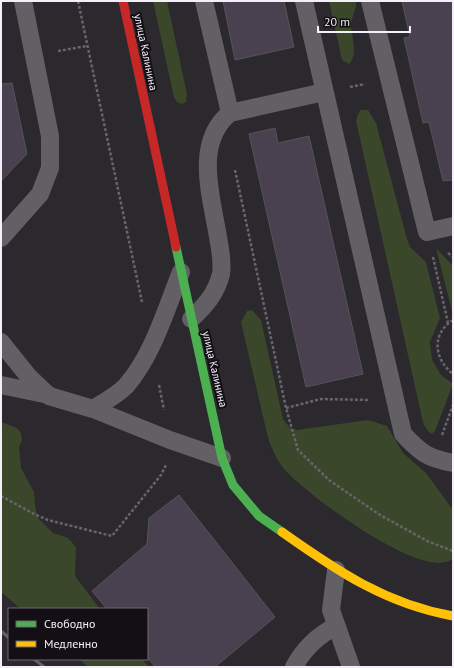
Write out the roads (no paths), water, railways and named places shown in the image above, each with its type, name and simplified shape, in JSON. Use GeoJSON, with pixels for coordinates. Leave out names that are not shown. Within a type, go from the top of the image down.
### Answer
{"type":"FeatureCollection","features":[{"type":"Feature","properties":{"kind":"main road","name":"улица Калинина"},"geometry":{"type":"LineString","coordinates":[[123,1],[222,458],[233,485],[259,516],[336,570],[398,602],[430,612],[453,616]]}},
{"type":"Feature","properties":{"kind":"lane"},"geometry":{"type":"LineString","coordinates":[[1,238],[40,194],[50,168],[50,136],[23,1]]}},
{"type":"Feature","properties":{"kind":"lane"},"geometry":{"type":"LineString","coordinates":[[204,1],[230,113]]}},
{"type":"Feature","properties":{"kind":"lane"},"geometry":{"type":"LineString","coordinates":[[304,1],[403,434],[418,450],[433,459],[453,463]]}},
{"type":"Feature","properties":{"kind":"lane"},"geometry":{"type":"LineString","coordinates":[[370,1],[427,232],[453,226]]}},
{"type":"Feature","properties":{"kind":"lane"},"geometry":{"type":"LineString","coordinates":[[191,319],[210,300],[221,273],[222,259],[208,177],[208,157],[214,131],[230,113],[324,92]]}},
{"type":"Feature","properties":{"kind":"lane"},"geometry":{"type":"LineString","coordinates":[[93,409],[114,396],[126,386],[138,369],[151,345],[181,272]]}},
{"type":"Feature","properties":{"kind":"lane"},"geometry":{"type":"LineString","coordinates":[[1,342],[29,377],[49,396]]}},
{"type":"Feature","properties":{"kind":"lane"},"geometry":{"type":"LineString","coordinates":[[1,385],[49,396],[93,409],[170,440],[222,458]]}},
{"type":"Feature","properties":{"kind":"lane"},"geometry":{"type":"LineString","coordinates":[[336,570],[331,610],[351,667]]}},
{"type":"Feature","properties":{"kind":"lane"},"geometry":{"type":"LineString","coordinates":[[294,667],[306,648],[315,639],[336,626]]}},
{"type":"Feature","properties":{"kind":"railway"},"geometry":{"type":"LineString","coordinates":[[1,631],[8,637]]}},
{"type":"Feature","properties":{"kind":"railway"},"geometry":{"type":"LineString","coordinates":[[35,660],[44,667]]}}]}
